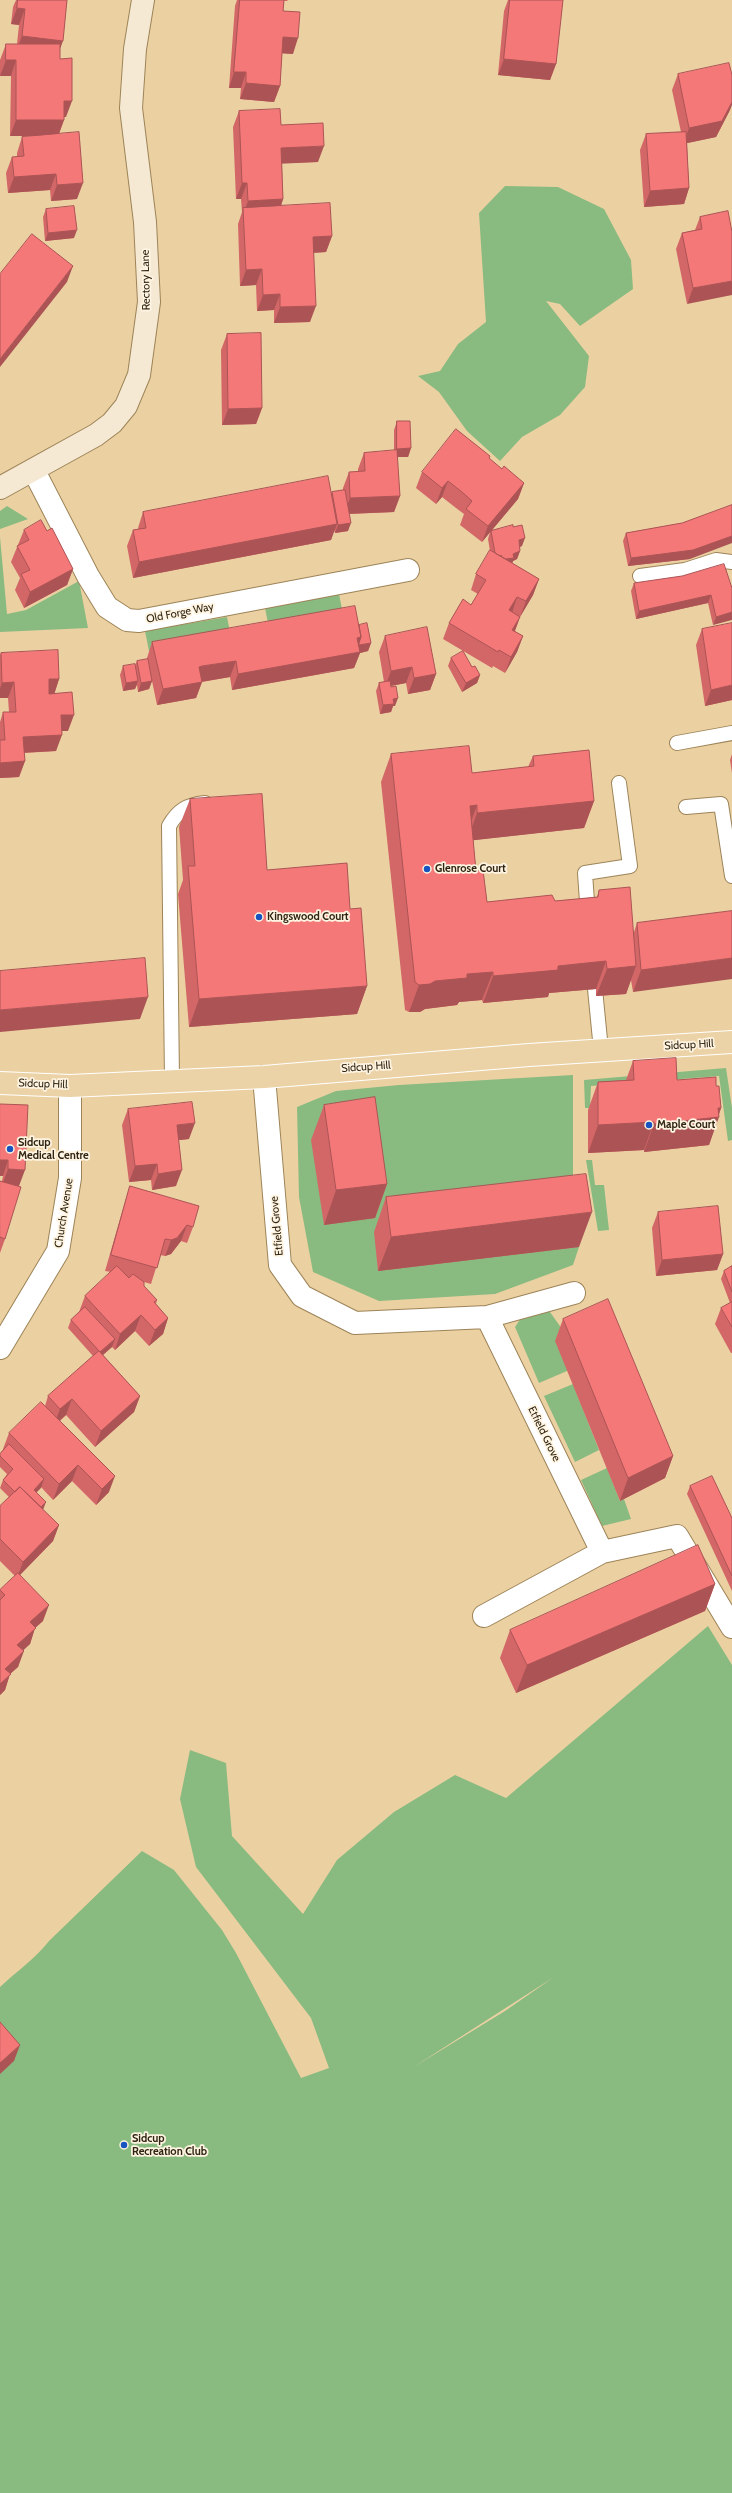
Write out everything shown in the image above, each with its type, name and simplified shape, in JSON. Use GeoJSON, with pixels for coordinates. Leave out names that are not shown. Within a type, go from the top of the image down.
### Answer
{"type":"FeatureCollection","features":[{"type":"Feature","properties":{"kind":"main road","name":"Sidcup Hill"},"geometry":{"type":"LineString","coordinates":[[0,1083],[70,1086],[264,1077],[316,1071],[732,1042]]}},
{"type":"Feature","properties":{"kind":"street","name":"Rectory Lane"},"geometry":{"type":"LineString","coordinates":[[0,488],[34,471],[96,435],[112,423],[126,406],[139,374],[148,302],[145,222],[131,108],[135,49],[143,0]]}},
{"type":"Feature","properties":{"kind":"street","name":"Old Forge Way"},"geometry":{"type":"LineString","coordinates":[[34,471],[88,576],[107,608],[127,620],[139,621],[408,570]]}},
{"type":"Feature","properties":{"kind":"street","name":"Etfield Grove"},"geometry":{"type":"LineString","coordinates":[[264,1077],[280,1265],[302,1296],[355,1324],[487,1317],[574,1293]]}},
{"type":"Feature","properties":{"kind":"street","name":"Church Avenue"},"geometry":{"type":"LineString","coordinates":[[0,1348],[34,1294],[58,1251],[70,1178],[70,1086]]}},
{"type":"Feature","properties":{"kind":"street","name":"Etfield Grove"},"geometry":{"type":"LineString","coordinates":[[487,1317],[602,1552]]}},
{"type":"Feature","properties":{"kind":"street"},"geometry":{"type":"LineString","coordinates":[[484,1616],[602,1552],[677,1536],[732,1627]]}},
{"type":"Feature","properties":{"kind":"lane"},"geometry":{"type":"LineString","coordinates":[[640,576],[685,570],[716,560],[732,562]]}},
{"type":"Feature","properties":{"kind":"lane"},"geometry":{"type":"LineString","coordinates":[[677,743],[732,733]]}},
{"type":"Feature","properties":{"kind":"lane"},"geometry":{"type":"LineString","coordinates":[[588,924],[586,873],[630,866],[619,783]]}},
{"type":"Feature","properties":{"kind":"lane"},"geometry":{"type":"LineString","coordinates":[[172,1081],[169,826],[176,813],[191,804],[220,802]]}},
{"type":"Feature","properties":{"kind":"lane"},"geometry":{"type":"LineString","coordinates":[[686,807],[721,804],[732,876]]}},
{"type":"Feature","properties":{"kind":"lane"},"geometry":{"type":"LineString","coordinates":[[595,989],[601,1050]]}},
{"type":"Feature","properties":{"kind":"green space"},"geometry":{"type":"Polygon","coordinates":[[[505,186],[558,187],[604,209],[631,260],[633,289],[580,326],[560,304],[546,301],[589,356],[585,387],[560,415],[522,437],[500,461],[467,431],[439,392],[418,376],[440,371],[458,344],[486,322],[479,213],[505,186]]]}},
{"type":"Feature","properties":{"kind":"green space"},"geometry":{"type":"Polygon","coordinates":[[[7,506],[28,519],[0,529],[0,511],[7,506]]]}},
{"type":"Feature","properties":{"kind":"green space"},"geometry":{"type":"Polygon","coordinates":[[[0,537],[7,614],[26,610],[79,581],[88,628],[0,632],[0,537]]]}},
{"type":"Feature","properties":{"kind":"green space"},"geometry":{"type":"Polygon","coordinates":[[[339,594],[343,614],[269,628],[265,608],[339,594]]]}},
{"type":"Feature","properties":{"kind":"green space"},"geometry":{"type":"Polygon","coordinates":[[[227,617],[231,637],[149,651],[145,631],[227,617]]]}},
{"type":"Feature","properties":{"kind":"green space"},"geometry":{"type":"Polygon","coordinates":[[[726,1068],[732,1108],[732,1140],[728,1141],[719,1076],[591,1086],[590,1108],[585,1108],[584,1080],[726,1068]]]}},
{"type":"Feature","properties":{"kind":"green space"},"geometry":{"type":"Polygon","coordinates":[[[573,1075],[573,1209],[579,1247],[573,1265],[495,1294],[379,1301],[313,1272],[299,1197],[297,1107],[336,1091],[399,1085],[573,1075]]]}},
{"type":"Feature","properties":{"kind":"green space"},"geometry":{"type":"Polygon","coordinates":[[[586,1160],[592,1160],[595,1185],[604,1185],[609,1230],[598,1231],[586,1160]]]}},
{"type":"Feature","properties":{"kind":"green space"},"geometry":{"type":"Polygon","coordinates":[[[538,1310],[550,1312],[567,1336],[567,1371],[539,1383],[515,1327],[521,1318],[538,1310]]]}},
{"type":"Feature","properties":{"kind":"green space"},"geometry":{"type":"Polygon","coordinates":[[[573,1384],[599,1450],[575,1462],[544,1396],[573,1384]]]}},
{"type":"Feature","properties":{"kind":"green space"},"geometry":{"type":"Polygon","coordinates":[[[607,1468],[620,1501],[624,1499],[631,1519],[602,1526],[581,1480],[607,1468]]]}},
{"type":"Feature","properties":{"kind":"green space"},"geometry":{"type":"Polygon","coordinates":[[[708,1626],[732,1665],[732,2493],[0,2493],[0,1987],[38,1954],[49,1941],[142,1851],[174,1870],[222,1930],[236,1953],[301,2078],[329,2068],[311,2018],[196,1867],[180,1799],[190,1750],[226,1763],[232,1836],[303,1914],[337,1860],[394,1812],[455,1775],[506,1798],[708,1626]],[[554,1977],[412,2068],[505,2011],[554,1977]]]}},
{"type":"Feature","properties":{"kind":"building"},"geometry":{"type":"Polygon","coordinates":[[[18,0],[67,0],[63,41],[22,36],[25,9],[17,8],[18,0]]]}},
{"type":"Feature","properties":{"kind":"building"},"geometry":{"type":"Polygon","coordinates":[[[240,0],[284,0],[283,11],[300,12],[298,38],[283,37],[280,86],[246,83],[246,72],[234,72],[240,0]]]}},
{"type":"Feature","properties":{"kind":"building"},"geometry":{"type":"Polygon","coordinates":[[[510,0],[563,0],[556,64],[504,59],[510,0]]]}},
{"type":"Feature","properties":{"kind":"building"},"geometry":{"type":"Polygon","coordinates":[[[6,44],[60,44],[60,59],[72,58],[72,101],[64,101],[64,120],[16,120],[16,60],[6,60],[6,44]]]}},
{"type":"Feature","properties":{"kind":"building"},"geometry":{"type":"Polygon","coordinates":[[[729,63],[732,75],[732,102],[722,121],[689,128],[678,74],[729,63]]]}},
{"type":"Feature","properties":{"kind":"building"},"geometry":{"type":"Polygon","coordinates":[[[280,109],[281,125],[323,123],[324,146],[281,148],[283,199],[248,201],[247,183],[242,183],[239,111],[280,109]]]}},
{"type":"Feature","properties":{"kind":"building"},"geometry":{"type":"Polygon","coordinates":[[[79,132],[83,183],[57,185],[56,174],[14,177],[12,157],[24,156],[22,137],[79,132]]]}},
{"type":"Feature","properties":{"kind":"building"},"geometry":{"type":"Polygon","coordinates":[[[686,132],[689,188],[650,191],[646,134],[686,132]]]}},
{"type":"Feature","properties":{"kind":"building"},"geometry":{"type":"Polygon","coordinates":[[[330,203],[332,236],[313,237],[316,306],[280,307],[280,294],[263,295],[262,269],[246,270],[243,208],[330,203]]]}},
{"type":"Feature","properties":{"kind":"building"},"geometry":{"type":"Polygon","coordinates":[[[74,206],[77,230],[48,233],[46,209],[74,206]]]}},
{"type":"Feature","properties":{"kind":"building"},"geometry":{"type":"Polygon","coordinates":[[[728,211],[732,232],[732,281],[693,288],[682,233],[702,229],[700,217],[728,211]]]}},
{"type":"Feature","properties":{"kind":"building"},"geometry":{"type":"Polygon","coordinates":[[[32,234],[73,266],[0,359],[0,274],[32,234]]]}},
{"type":"Feature","properties":{"kind":"building"},"geometry":{"type":"Polygon","coordinates":[[[261,333],[262,408],[228,409],[227,334],[261,333]]]}},
{"type":"Feature","properties":{"kind":"building"},"geometry":{"type":"Polygon","coordinates":[[[397,421],[410,421],[411,448],[397,449],[397,421]]]}},
{"type":"Feature","properties":{"kind":"building"},"geometry":{"type":"Polygon","coordinates":[[[456,429],[490,456],[489,458],[502,469],[504,466],[524,483],[488,526],[466,509],[472,501],[462,492],[448,481],[442,488],[422,472],[456,429]]]}},
{"type":"Feature","properties":{"kind":"building"},"geometry":{"type":"Polygon","coordinates":[[[397,450],[400,496],[350,498],[349,472],[365,471],[364,453],[397,450]]]}},
{"type":"Feature","properties":{"kind":"building"},"geometry":{"type":"Polygon","coordinates":[[[328,476],[337,524],[139,562],[133,530],[146,528],[143,512],[328,476]]]}},
{"type":"Feature","properties":{"kind":"building"},"geometry":{"type":"Polygon","coordinates":[[[345,490],[351,523],[338,525],[332,492],[345,490]]]}},
{"type":"Feature","properties":{"kind":"building"},"geometry":{"type":"Polygon","coordinates":[[[732,505],[732,536],[693,550],[631,558],[626,533],[682,523],[732,505]]]}},
{"type":"Feature","properties":{"kind":"building"},"geometry":{"type":"Polygon","coordinates":[[[41,520],[47,531],[52,528],[73,569],[30,592],[21,574],[30,570],[17,546],[29,540],[24,530],[41,520]]]}},
{"type":"Feature","properties":{"kind":"building"},"geometry":{"type":"Polygon","coordinates":[[[513,525],[513,527],[522,525],[525,538],[519,540],[520,551],[513,554],[514,558],[506,559],[495,553],[491,531],[513,525]]]}},
{"type":"Feature","properties":{"kind":"building"},"geometry":{"type":"Polygon","coordinates":[[[490,550],[539,579],[526,601],[517,597],[509,610],[520,617],[512,630],[523,636],[511,657],[499,650],[498,652],[449,623],[463,599],[471,605],[486,580],[476,574],[490,550]]]}},
{"type":"Feature","properties":{"kind":"building"},"geometry":{"type":"Polygon","coordinates":[[[724,564],[732,588],[732,612],[716,617],[711,595],[639,611],[634,583],[682,576],[724,564]]]}},
{"type":"Feature","properties":{"kind":"building"},"geometry":{"type":"Polygon","coordinates":[[[355,606],[361,637],[357,638],[360,652],[238,674],[236,661],[202,666],[199,667],[202,682],[163,689],[152,642],[355,606]]]}},
{"type":"Feature","properties":{"kind":"building"},"geometry":{"type":"Polygon","coordinates":[[[367,623],[371,643],[359,645],[361,637],[359,625],[367,623]]]}},
{"type":"Feature","properties":{"kind":"building"},"geometry":{"type":"Polygon","coordinates":[[[732,623],[732,685],[711,690],[702,629],[732,623]]]}},
{"type":"Feature","properties":{"kind":"building"},"geometry":{"type":"Polygon","coordinates":[[[427,627],[436,674],[414,678],[412,667],[391,671],[385,636],[427,627]]]}},
{"type":"Feature","properties":{"kind":"building"},"geometry":{"type":"Polygon","coordinates":[[[58,650],[59,679],[49,679],[49,694],[72,692],[74,715],[61,715],[62,735],[23,737],[25,761],[0,763],[0,740],[5,740],[3,712],[16,712],[14,682],[2,683],[1,653],[58,650]]]}},
{"type":"Feature","properties":{"kind":"building"},"geometry":{"type":"Polygon","coordinates":[[[463,651],[472,667],[475,666],[480,675],[466,683],[451,658],[463,651]]]}},
{"type":"Feature","properties":{"kind":"building"},"geometry":{"type":"Polygon","coordinates":[[[148,659],[152,681],[141,683],[137,661],[148,659]]]}},
{"type":"Feature","properties":{"kind":"building"},"geometry":{"type":"Polygon","coordinates":[[[135,664],[138,681],[126,683],[123,666],[135,664]]]}},
{"type":"Feature","properties":{"kind":"building"},"geometry":{"type":"Polygon","coordinates":[[[390,681],[391,687],[396,686],[398,698],[393,699],[394,704],[383,705],[379,683],[390,681]]]}},
{"type":"Feature","properties":{"kind":"building","name":"Glenrose Court"},"geometry":{"type":"Polygon","coordinates":[[[469,746],[472,773],[534,766],[533,756],[589,750],[594,801],[477,813],[477,805],[470,806],[476,871],[483,870],[487,902],[552,895],[555,901],[598,897],[599,890],[630,887],[636,966],[607,969],[606,961],[558,966],[558,970],[493,976],[493,972],[467,974],[467,978],[435,981],[430,984],[419,985],[415,982],[391,754],[469,746]]]}},
{"type":"Feature","properties":{"kind":"building","name":"Kingswood Court"},"geometry":{"type":"Polygon","coordinates":[[[262,794],[267,870],[347,863],[350,909],[361,908],[367,986],[199,999],[188,866],[195,866],[190,799],[262,794]]]}},
{"type":"Feature","properties":{"kind":"building"},"geometry":{"type":"Polygon","coordinates":[[[732,911],[732,958],[641,970],[637,923],[732,911]]]}},
{"type":"Feature","properties":{"kind":"building"},"geometry":{"type":"Polygon","coordinates":[[[145,958],[148,997],[0,1010],[0,971],[145,958]]]}},
{"type":"Feature","properties":{"kind":"building"},"geometry":{"type":"Polygon","coordinates":[[[676,1058],[677,1080],[716,1077],[716,1086],[719,1086],[721,1108],[718,1108],[719,1117],[654,1124],[654,1122],[598,1125],[598,1082],[634,1080],[633,1061],[676,1058]]]}},
{"type":"Feature","properties":{"kind":"building"},"geometry":{"type":"Polygon","coordinates":[[[375,1097],[387,1184],[336,1190],[324,1105],[375,1097]]]}},
{"type":"Feature","properties":{"kind":"building"},"geometry":{"type":"Polygon","coordinates":[[[192,1102],[195,1123],[177,1125],[182,1170],[158,1174],[157,1164],[135,1166],[128,1109],[192,1102]]]}},
{"type":"Feature","properties":{"kind":"building"},"geometry":{"type":"Polygon","coordinates":[[[0,1104],[28,1105],[25,1170],[8,1169],[8,1160],[0,1160],[0,1104]]]}},
{"type":"Feature","properties":{"kind":"building"},"geometry":{"type":"Polygon","coordinates":[[[586,1174],[592,1212],[391,1237],[386,1197],[586,1174]]]}},
{"type":"Feature","properties":{"kind":"building"},"geometry":{"type":"Polygon","coordinates":[[[0,1181],[21,1187],[5,1239],[0,1237],[0,1181]]]}},
{"type":"Feature","properties":{"kind":"building"},"geometry":{"type":"Polygon","coordinates":[[[130,1186],[199,1206],[193,1227],[187,1225],[177,1238],[171,1240],[165,1239],[157,1268],[111,1255],[130,1186]]]}},
{"type":"Feature","properties":{"kind":"building"},"geometry":{"type":"Polygon","coordinates":[[[718,1206],[723,1254],[662,1260],[658,1212],[718,1206]]]}},
{"type":"Feature","properties":{"kind":"building"},"geometry":{"type":"Polygon","coordinates":[[[117,1266],[129,1278],[133,1274],[144,1282],[144,1286],[157,1300],[154,1302],[168,1318],[155,1330],[141,1315],[120,1334],[85,1296],[117,1266]]]}},
{"type":"Feature","properties":{"kind":"building"},"geometry":{"type":"Polygon","coordinates":[[[732,1266],[732,1292],[724,1271],[732,1266]]]}},
{"type":"Feature","properties":{"kind":"building"},"geometry":{"type":"Polygon","coordinates":[[[608,1299],[673,1456],[628,1478],[563,1319],[608,1299]]]}},
{"type":"Feature","properties":{"kind":"building"},"geometry":{"type":"Polygon","coordinates":[[[732,1302],[732,1327],[721,1308],[732,1302]]]}},
{"type":"Feature","properties":{"kind":"building"},"geometry":{"type":"Polygon","coordinates":[[[85,1307],[115,1339],[100,1352],[71,1320],[85,1307]]]}},
{"type":"Feature","properties":{"kind":"building"},"geometry":{"type":"Polygon","coordinates":[[[99,1351],[140,1396],[101,1431],[72,1399],[60,1409],[48,1396],[99,1351]]]}},
{"type":"Feature","properties":{"kind":"building"},"geometry":{"type":"Polygon","coordinates":[[[41,1402],[115,1476],[102,1489],[78,1465],[59,1484],[9,1433],[41,1402]]]}},
{"type":"Feature","properties":{"kind":"building"},"geometry":{"type":"Polygon","coordinates":[[[9,1444],[44,1479],[34,1490],[46,1502],[41,1507],[20,1487],[15,1492],[3,1480],[13,1469],[0,1456],[9,1444]]]}},
{"type":"Feature","properties":{"kind":"building"},"geometry":{"type":"Polygon","coordinates":[[[712,1476],[732,1518],[732,1576],[690,1486],[712,1476]]]}},
{"type":"Feature","properties":{"kind":"building"},"geometry":{"type":"Polygon","coordinates":[[[20,1487],[59,1525],[23,1562],[0,1539],[0,1506],[20,1487]]]}},
{"type":"Feature","properties":{"kind":"building"},"geometry":{"type":"Polygon","coordinates":[[[698,1545],[715,1584],[527,1665],[510,1630],[698,1545]]]}},
{"type":"Feature","properties":{"kind":"building"},"geometry":{"type":"Polygon","coordinates":[[[18,1573],[49,1605],[30,1622],[36,1628],[17,1645],[24,1651],[5,1669],[11,1674],[0,1684],[0,1600],[5,1595],[0,1590],[18,1573]]]}},
{"type":"Feature","properties":{"kind":"building"},"geometry":{"type":"Polygon","coordinates":[[[0,2022],[20,2045],[0,2063],[0,2022]]]}},
{"type":"Feature","properties":{"kind":"place","name":"Glenrose Court"},"geometry":{"type":"Point","coordinates":[427,869]}},
{"type":"Feature","properties":{"kind":"place","name":"Kingswood Court"},"geometry":{"type":"Point","coordinates":[259,917]}},
{"type":"Feature","properties":{"kind":"place","name":"Maple Court"},"geometry":{"type":"Point","coordinates":[649,1125]}},
{"type":"Feature","properties":{"kind":"place","name":"Sidcup Medical Centre"},"geometry":{"type":"Point","coordinates":[10,1149]}},
{"type":"Feature","properties":{"kind":"place","name":"Sidcup Recreation Club"},"geometry":{"type":"Point","coordinates":[124,2145]}}]}
